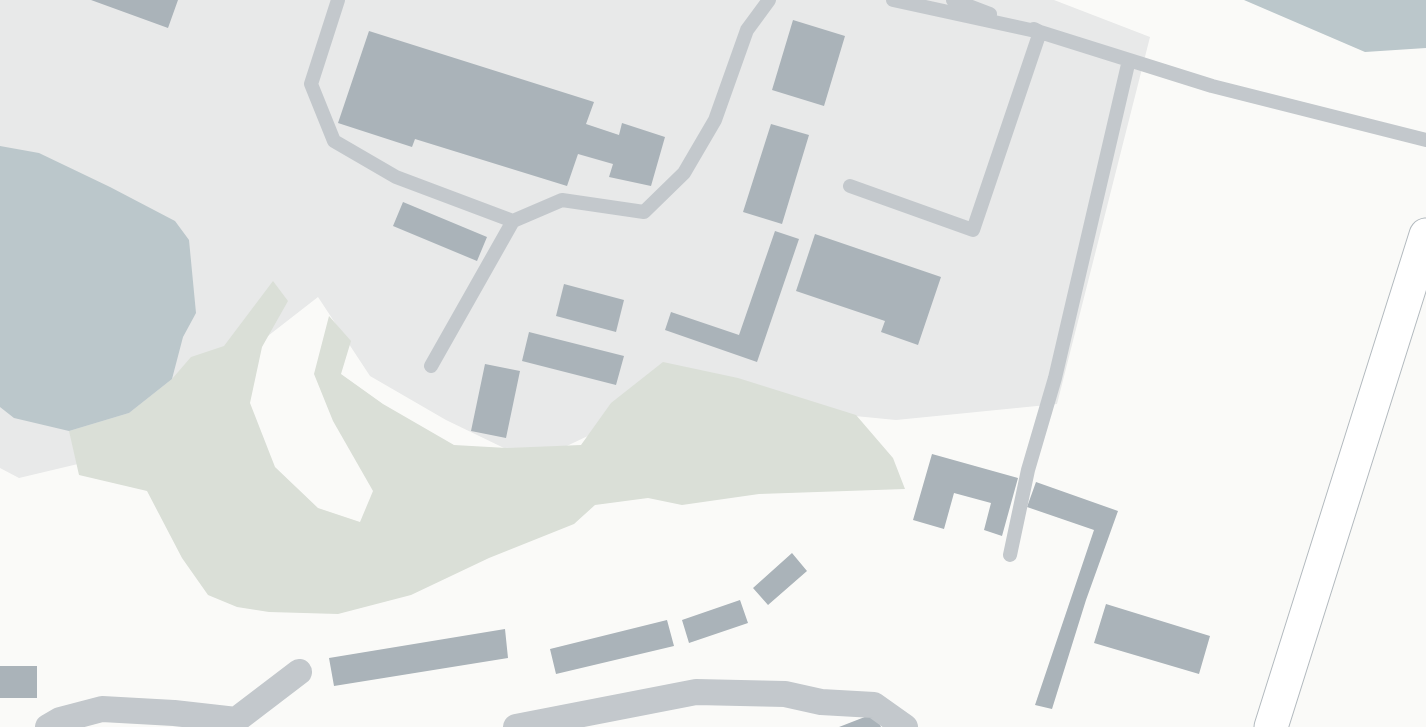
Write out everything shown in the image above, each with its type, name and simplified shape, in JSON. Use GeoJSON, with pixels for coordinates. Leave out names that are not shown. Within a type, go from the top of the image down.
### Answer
{"type":"FeatureCollection","features":[{"type":"Feature","properties":{"kind":"main road"},"geometry":{"type":"LineString","coordinates":[[1271,727],[1426,235]]}},
{"type":"Feature","properties":{"kind":"street"},"geometry":{"type":"LineString","coordinates":[[48,727],[60,720],[102,709],[174,713],[236,720],[299,672]]}},
{"type":"Feature","properties":{"kind":"street"},"geometry":{"type":"LineString","coordinates":[[516,727],[696,692],[785,694],[821,702],[873,705],[905,727]]}},
{"type":"Feature","properties":{"kind":"lane"},"geometry":{"type":"LineString","coordinates":[[338,0],[311,84],[333,141],[396,177],[513,221]]}},
{"type":"Feature","properties":{"kind":"lane"},"geometry":{"type":"LineString","coordinates":[[431,366],[513,221],[562,200],[644,212],[684,173],[715,120],[747,30],[769,0]]}},
{"type":"Feature","properties":{"kind":"lane"},"geometry":{"type":"LineString","coordinates":[[893,0],[1040,32]]}},
{"type":"Feature","properties":{"kind":"lane"},"geometry":{"type":"LineString","coordinates":[[953,0],[1040,32],[1212,86],[1426,140]]}},
{"type":"Feature","properties":{"kind":"lane"},"geometry":{"type":"LineString","coordinates":[[850,186],[973,230],[1040,32]]}},
{"type":"Feature","properties":{"kind":"lane"},"geometry":{"type":"LineString","coordinates":[[1010,555],[1028,470],[1055,378],[1130,60]]}},
{"type":"Feature","properties":{"kind":"shaded area"},"geometry":{"type":"Polygon","coordinates":[[[0,0],[1054,0],[1150,37],[1057,404],[896,420],[793,410],[651,406],[533,462],[446,420],[370,376],[318,297],[120,454],[19,478],[0,468],[0,0]]]}},
{"type":"Feature","properties":{"kind":"shaded area"},"geometry":{"type":"Polygon","coordinates":[[[1244,0],[1426,0],[1426,48],[1365,52],[1244,0]]]}},
{"type":"Feature","properties":{"kind":"shaded area"},"geometry":{"type":"Polygon","coordinates":[[[0,146],[39,153],[110,187],[175,221],[189,240],[196,313],[183,337],[172,379],[129,413],[69,431],[14,418],[0,407],[0,146]]]}},
{"type":"Feature","properties":{"kind":"shaded area"},"geometry":{"type":"Polygon","coordinates":[[[273,281],[288,301],[262,347],[250,403],[275,467],[318,508],[360,522],[373,491],[333,421],[314,374],[329,316],[351,341],[341,374],[383,404],[454,445],[507,448],[581,445],[611,403],[663,362],[738,378],[856,415],[893,458],[905,489],[759,494],[682,505],[648,498],[595,505],[574,524],[489,558],[411,595],[338,614],[269,612],[237,607],[208,595],[182,558],[147,491],[79,475],[69,431],[129,413],[172,379],[191,357],[224,346],[273,281]]]}},
{"type":"Feature","properties":{"kind":"building"},"geometry":{"type":"Polygon","coordinates":[[[91,0],[178,0],[168,28],[91,0]]]}},
{"type":"Feature","properties":{"kind":"building"},"geometry":{"type":"Polygon","coordinates":[[[793,20],[845,36],[824,106],[772,90],[793,20]]]}},
{"type":"Feature","properties":{"kind":"building"},"geometry":{"type":"Polygon","coordinates":[[[369,31],[594,102],[586,124],[619,135],[622,123],[665,137],[651,186],[609,177],[613,164],[578,154],[567,186],[415,139],[412,147],[338,123],[369,31]]]}},
{"type":"Feature","properties":{"kind":"building"},"geometry":{"type":"Polygon","coordinates":[[[771,124],[809,135],[782,224],[743,212],[771,124]]]}},
{"type":"Feature","properties":{"kind":"building"},"geometry":{"type":"Polygon","coordinates":[[[403,202],[487,237],[477,261],[393,226],[403,202]]]}},
{"type":"Feature","properties":{"kind":"building"},"geometry":{"type":"Polygon","coordinates":[[[775,231],[799,239],[757,362],[665,330],[671,312],[739,335],[775,231]]]}},
{"type":"Feature","properties":{"kind":"building"},"geometry":{"type":"Polygon","coordinates":[[[815,234],[941,277],[918,345],[881,332],[885,321],[796,291],[815,234]]]}},
{"type":"Feature","properties":{"kind":"building"},"geometry":{"type":"Polygon","coordinates":[[[564,284],[624,300],[616,332],[556,316],[564,284]]]}},
{"type":"Feature","properties":{"kind":"building"},"geometry":{"type":"Polygon","coordinates":[[[529,332],[624,356],[616,385],[522,361],[529,332]]]}},
{"type":"Feature","properties":{"kind":"building"},"geometry":{"type":"Polygon","coordinates":[[[485,364],[520,371],[506,438],[471,431],[485,364]]]}},
{"type":"Feature","properties":{"kind":"building"},"geometry":{"type":"Polygon","coordinates":[[[932,454],[1018,478],[1002,536],[984,530],[991,503],[954,493],[944,529],[913,520],[932,454]]]}},
{"type":"Feature","properties":{"kind":"building"},"geometry":{"type":"Polygon","coordinates":[[[1036,482],[1118,511],[1086,600],[1052,709],[1035,705],[1094,530],[1027,507],[1036,482]]]}},
{"type":"Feature","properties":{"kind":"building"},"geometry":{"type":"Polygon","coordinates":[[[792,553],[807,571],[768,605],[753,588],[792,553]]]}},
{"type":"Feature","properties":{"kind":"building"},"geometry":{"type":"Polygon","coordinates":[[[740,600],[748,623],[689,643],[682,620],[740,600]]]}},
{"type":"Feature","properties":{"kind":"building"},"geometry":{"type":"Polygon","coordinates":[[[1106,604],[1210,636],[1199,674],[1094,643],[1106,604]]]}},
{"type":"Feature","properties":{"kind":"building"},"geometry":{"type":"Polygon","coordinates":[[[667,620],[674,646],[556,674],[550,649],[667,620]]]}},
{"type":"Feature","properties":{"kind":"building"},"geometry":{"type":"Polygon","coordinates":[[[505,629],[508,658],[334,686],[329,658],[505,629]]]}},
{"type":"Feature","properties":{"kind":"building"},"geometry":{"type":"Polygon","coordinates":[[[0,666],[37,666],[37,698],[0,698],[0,666]]]}},
{"type":"Feature","properties":{"kind":"building"},"geometry":{"type":"Polygon","coordinates":[[[875,713],[881,727],[839,727],[875,713]]]}}]}
